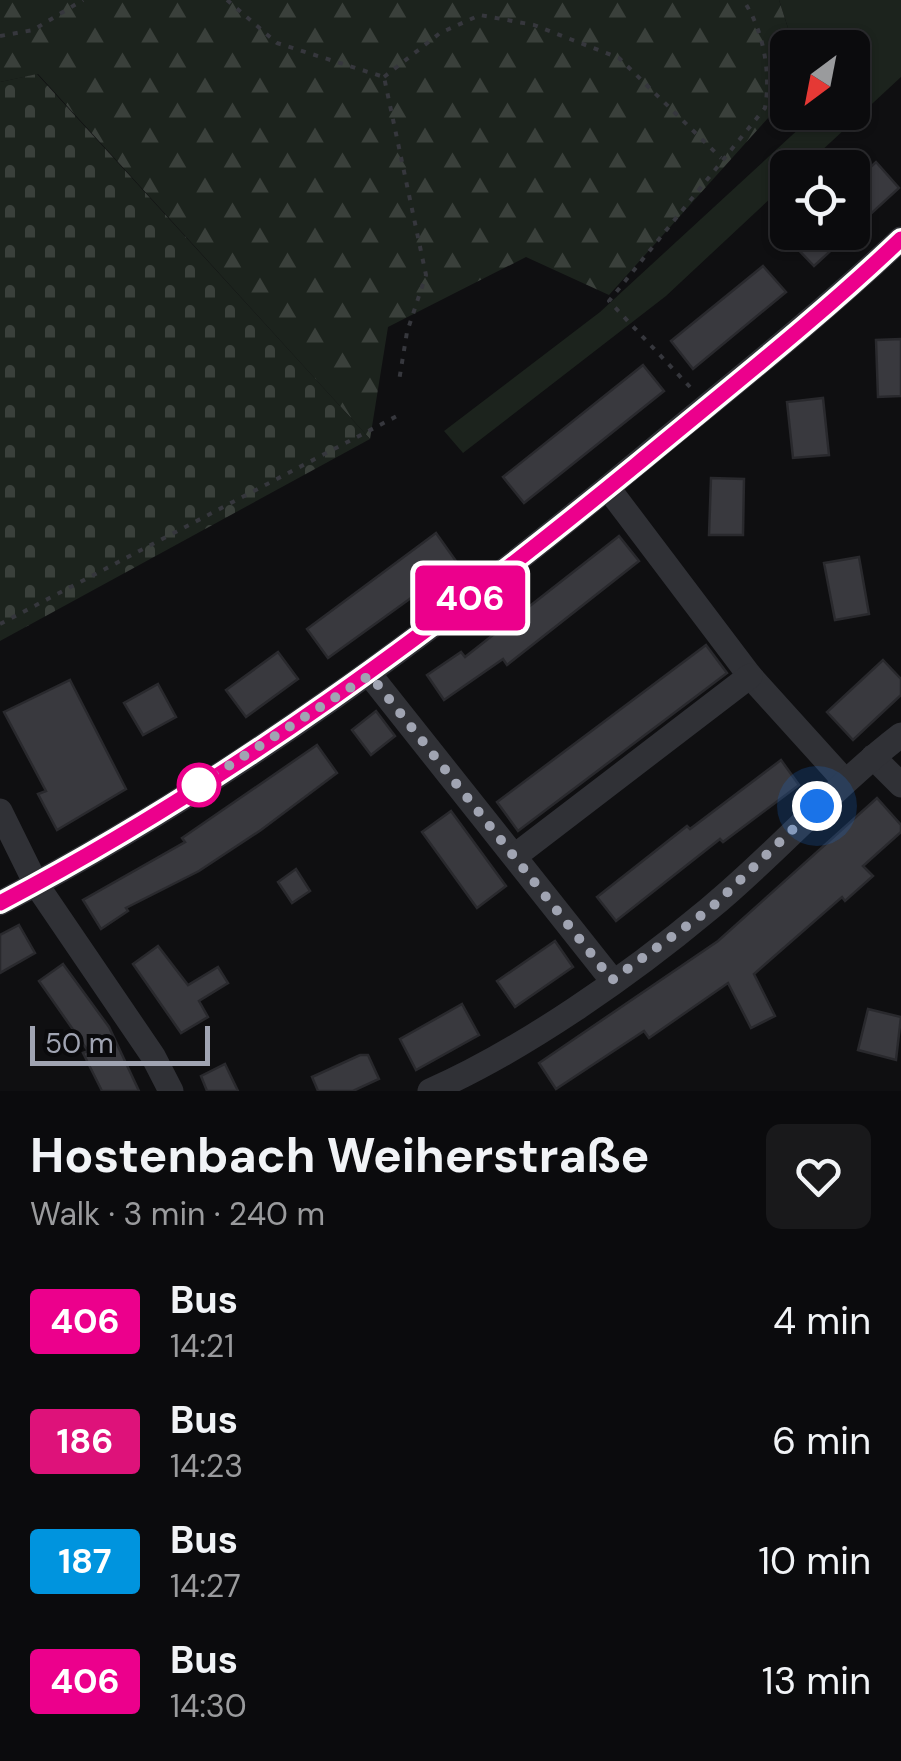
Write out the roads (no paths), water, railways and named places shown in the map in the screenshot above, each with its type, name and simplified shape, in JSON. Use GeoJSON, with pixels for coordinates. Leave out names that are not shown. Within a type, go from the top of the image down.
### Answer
{"type":"FeatureCollection","features":[{"type":"Feature","properties":{"kind":"street"},"geometry":{"type":"LineString","coordinates":[[0,903],[370,675],[708,406],[901,239]]}},
{"type":"Feature","properties":{"kind":"street"},"geometry":{"type":"LineString","coordinates":[[608,488],[750,676],[844,780]]}},
{"type":"Feature","properties":{"kind":"street"},"geometry":{"type":"LineString","coordinates":[[370,675],[612,980]]}},
{"type":"Feature","properties":{"kind":"street"},"geometry":{"type":"LineString","coordinates":[[515,856],[750,676]]}},
{"type":"Feature","properties":{"kind":"street"},"geometry":{"type":"LineString","coordinates":[[430,1091],[486,1066],[710,909],[844,780],[901,736]]}},
{"type":"Feature","properties":{"kind":"street"},"geometry":{"type":"LineString","coordinates":[[873,757],[901,785]]}},
{"type":"Feature","properties":{"kind":"street"},"geometry":{"type":"LineString","coordinates":[[0,811],[36,884],[147,1046],[171,1091]]}}]}
